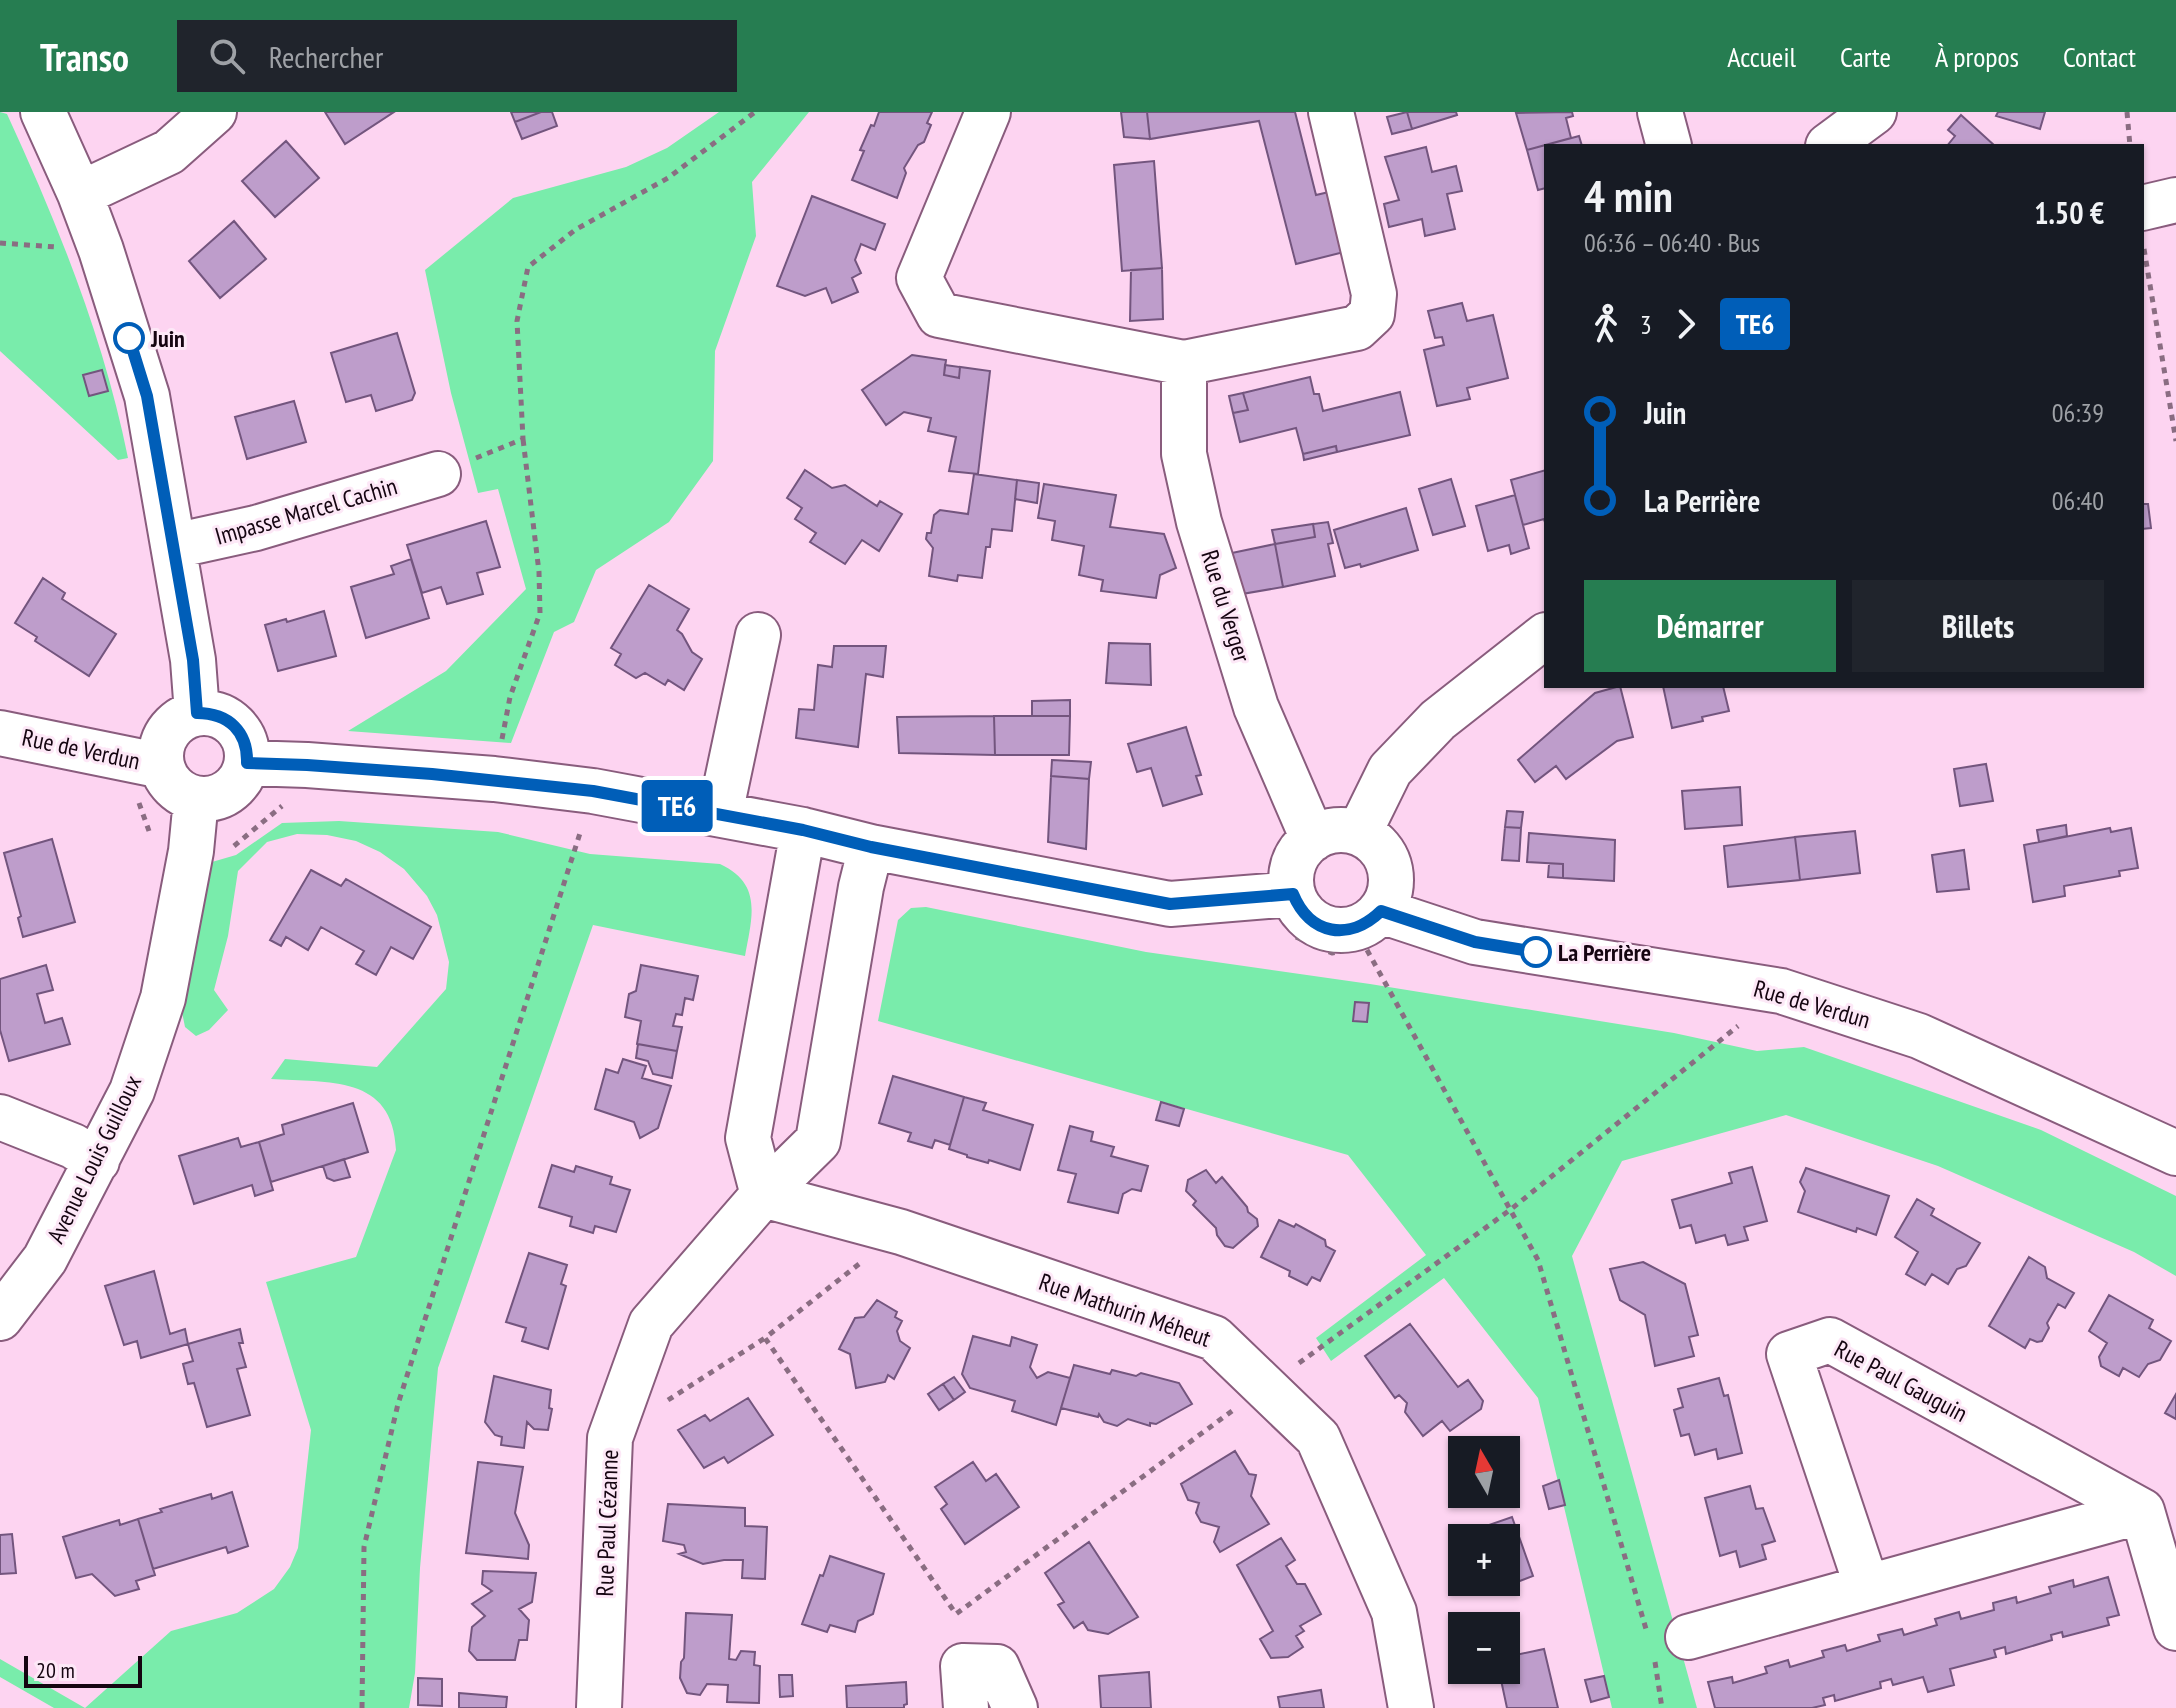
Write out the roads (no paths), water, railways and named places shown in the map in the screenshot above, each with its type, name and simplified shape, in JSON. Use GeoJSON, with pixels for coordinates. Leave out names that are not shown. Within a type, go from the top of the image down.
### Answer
{"type":"FeatureCollection","features":[{"type":"Feature","properties":{"kind":"street"},"geometry":{"type":"LineString","coordinates":[[43,112],[101,250],[147,396],[193,660],[197,713]]}},
{"type":"Feature","properties":{"kind":"street"},"geometry":{"type":"LineString","coordinates":[[80,194],[169,152],[214,112]]}},
{"type":"Feature","properties":{"kind":"street"},"geometry":{"type":"LineString","coordinates":[[988,112],[919,278],[939,315],[1184,363],[1357,328],[1372,314],[1374,294],[1331,112]]}},
{"type":"Feature","properties":{"kind":"street"},"geometry":{"type":"LineString","coordinates":[[1660,112],[1668,144]]}},
{"type":"Feature","properties":{"kind":"street"},"geometry":{"type":"LineString","coordinates":[[1831,144],[1874,112]]}},
{"type":"Feature","properties":{"kind":"street"},"geometry":{"type":"LineString","coordinates":[[2144,208],[2176,200]]}},
{"type":"Feature","properties":{"kind":"street","name":"Rue du Verger"},"geometry":{"type":"LineString","coordinates":[[1184,363],[1184,454],[1199,522],[1256,707],[1313,839]]}},
{"type":"Feature","properties":{"kind":"street","name":"Impasse Marcel Cachin"},"geometry":{"type":"LineString","coordinates":[[174,546],[256,528],[438,474]]}},
{"type":"Feature","properties":{"kind":"street"},"geometry":{"type":"LineString","coordinates":[[720,814],[758,635]]}},
{"type":"Feature","properties":{"kind":"street"},"geometry":{"type":"LineString","coordinates":[[1359,833],[1390,770],[1438,720],[1544,637]]}},
{"type":"Feature","properties":{"kind":"street"},"geometry":{"type":"LineString","coordinates":[[197,713],[211,713],[235,725],[243,737],[247,763],[234,788],[210,799],[196,799],[174,788],[162,766],[161,752],[164,738],[172,726],[197,713]]}},
{"type":"Feature","properties":{"kind":"street","name":"Rue de Verdun"},"geometry":{"type":"LineString","coordinates":[[0,733],[162,766]]}},
{"type":"Feature","properties":{"kind":"street"},"geometry":{"type":"LineString","coordinates":[[247,763],[494,779],[593,791],[1170,904],[1293,894]]}},
{"type":"Feature","properties":{"kind":"street","name":"Avenue Louis Guilloux"},"geometry":{"type":"LineString","coordinates":[[0,1318],[45,1259],[132,1091],[163,998],[191,851],[196,799]]}},
{"type":"Feature","properties":{"kind":"street"},"geometry":{"type":"LineString","coordinates":[[763,1195],[748,1138],[803,830]]}},
{"type":"Feature","properties":{"kind":"street"},"geometry":{"type":"LineString","coordinates":[[1343,830],[1359,833],[1383,852],[1390,867],[1390,890],[1368,920],[1339,931],[1317,924],[1299,908],[1293,894],[1291,878],[1294,863],[1302,849],[1328,832],[1343,830]]}},
{"type":"Feature","properties":{"kind":"street","name":"Rue Paul Cézanne"},"geometry":{"type":"LineString","coordinates":[[599,1708],[610,1438],[651,1324],[763,1195],[818,1141],[861,887],[871,847]]}},
{"type":"Feature","properties":{"kind":"street","name":"Rue de Verdun"},"geometry":{"type":"LineString","coordinates":[[1368,920],[1475,942],[1781,991],[1919,1036],[2176,1153]]}},
{"type":"Feature","properties":{"kind":"street"},"geometry":{"type":"LineString","coordinates":[[0,1117],[73,1146],[97,1161]]}},
{"type":"Feature","properties":{"kind":"street","name":"Rue Mathurin Méheut"},"geometry":{"type":"LineString","coordinates":[[763,1195],[901,1232],[1214,1338],[1318,1438],[1394,1612],[1411,1708]]}},
{"type":"Feature","properties":{"kind":"street","name":"Rue Paul Gauguin"},"geometry":{"type":"LineString","coordinates":[[1867,1587],[1789,1354],[1830,1340],[2142,1511]]}},
{"type":"Feature","properties":{"kind":"street"},"geometry":{"type":"LineString","coordinates":[[1663,1640],[2142,1511],[2176,1628]]}},
{"type":"Feature","properties":{"kind":"street"},"geometry":{"type":"LineString","coordinates":[[966,1708],[963,1666],[997,1667],[1015,1708]]}},
{"type":"Feature","properties":{"kind":"place","name":"Juin"},"geometry":{"type":"Point","coordinates":[129,338]}},
{"type":"Feature","properties":{"kind":"place","name":"La Perrière"},"geometry":{"type":"Point","coordinates":[1536,952]}}]}
